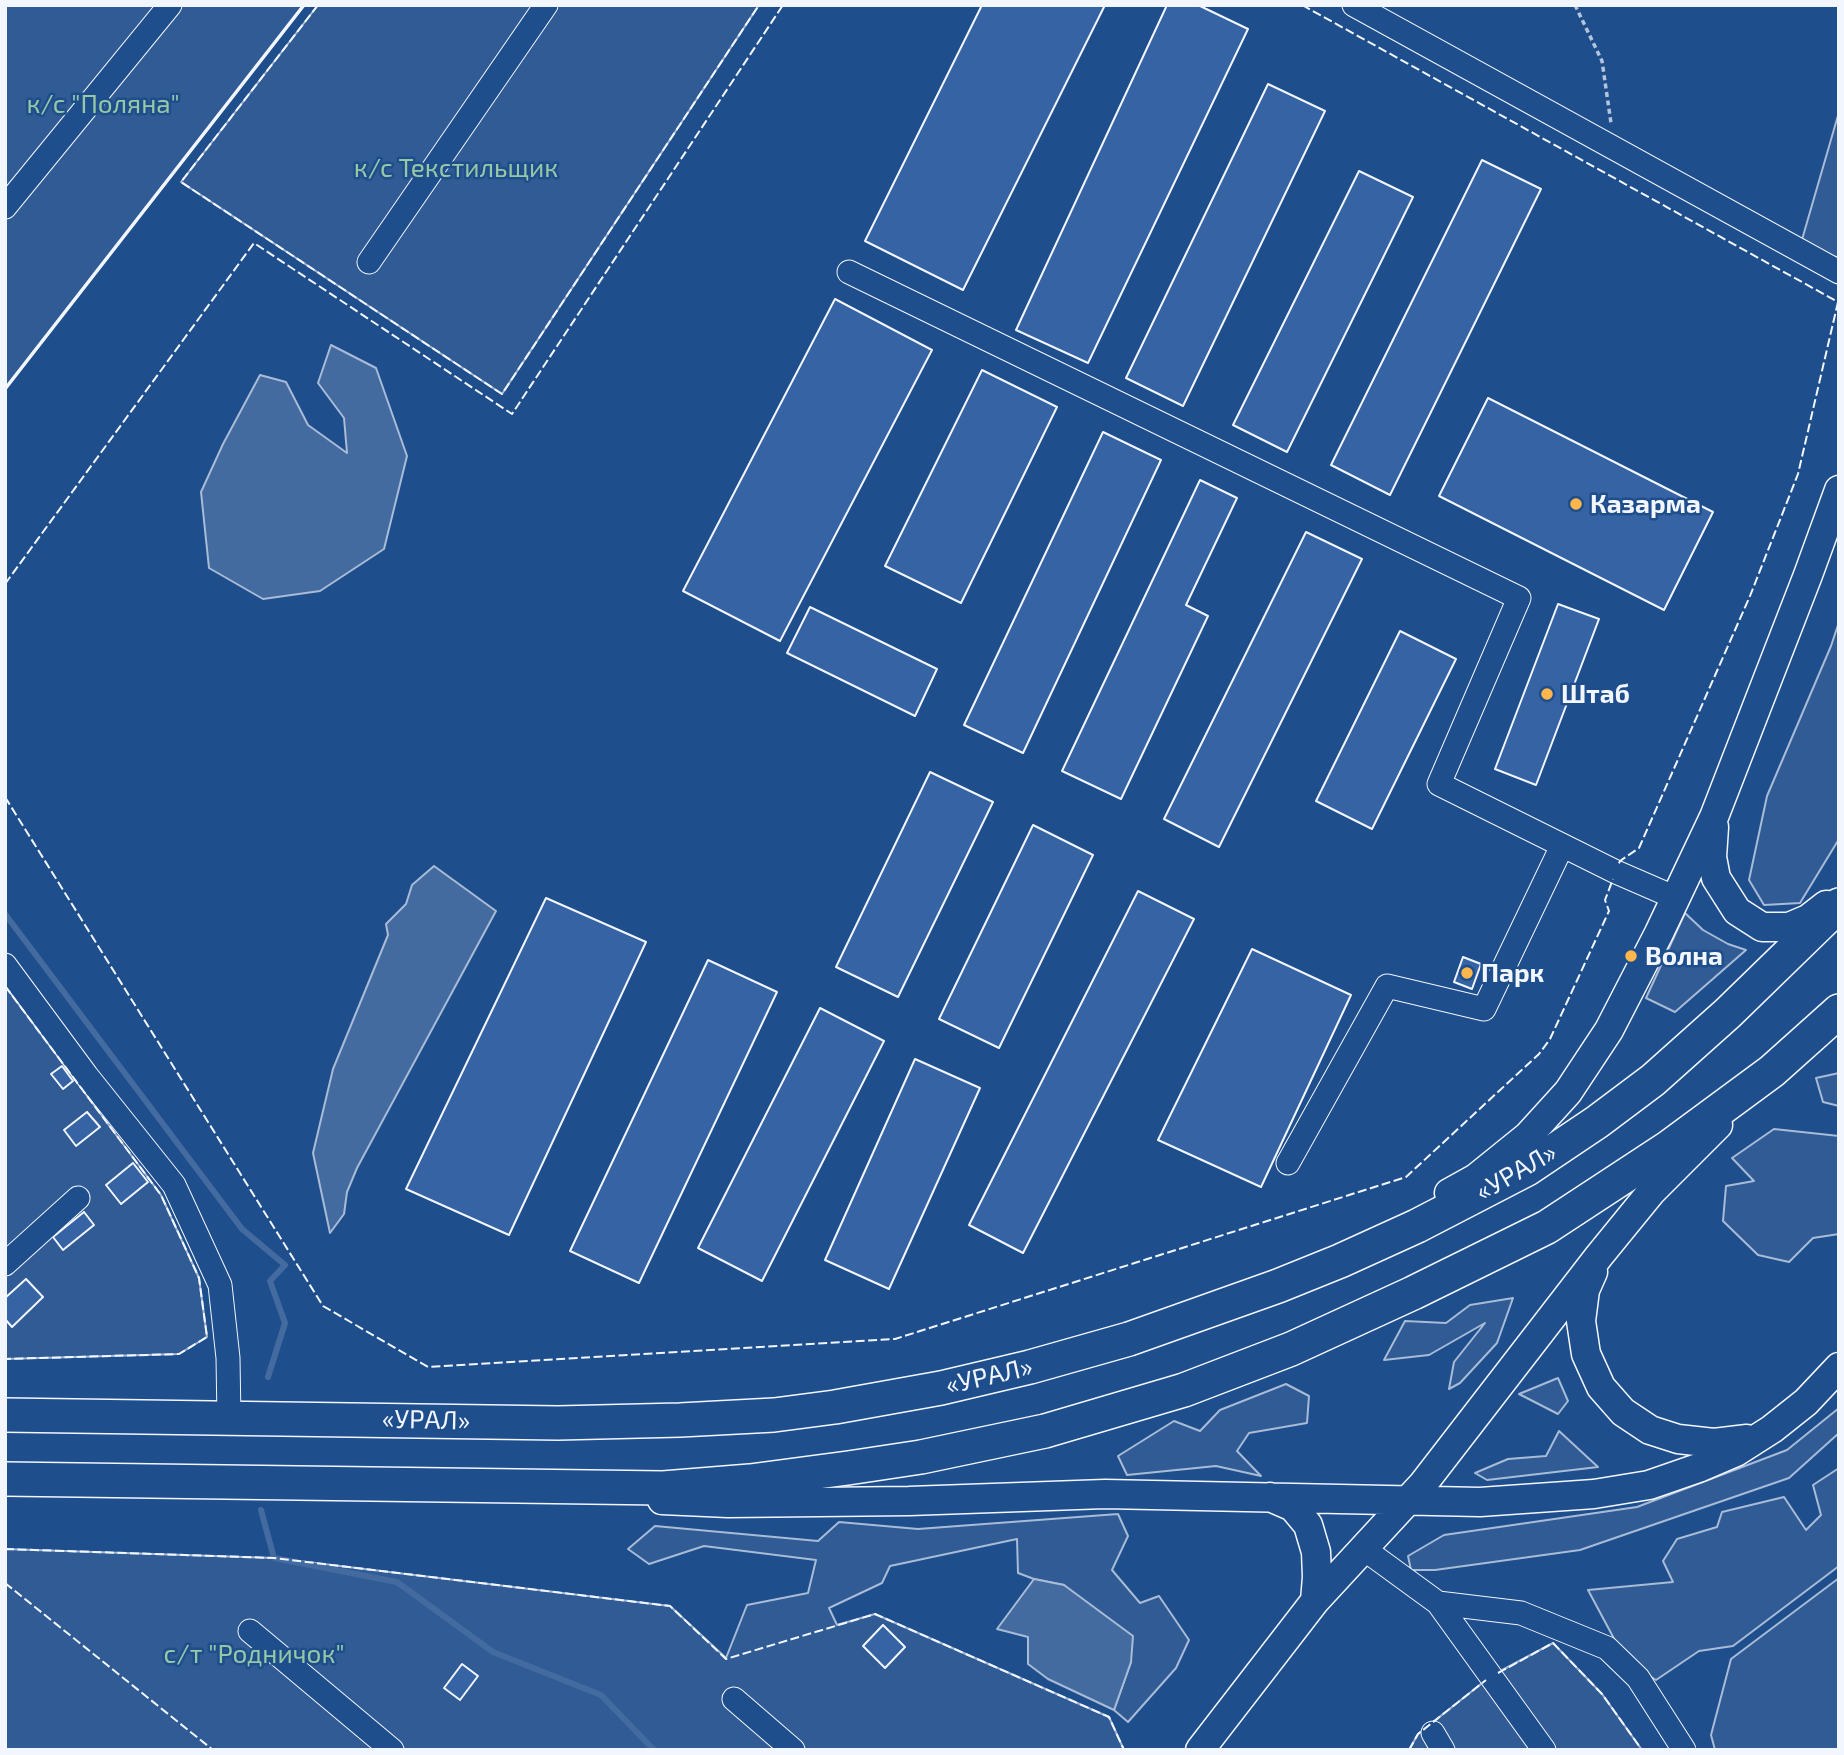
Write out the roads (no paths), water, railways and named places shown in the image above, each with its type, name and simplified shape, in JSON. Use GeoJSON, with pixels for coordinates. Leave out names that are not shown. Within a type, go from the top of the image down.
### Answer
{"type":"FeatureCollection","features":[{"type":"Feature","properties":{"kind":"highway","name":"«УРАЛ»"},"geometry":{"type":"LineString","coordinates":[[5,1415],[630,1422],[774,1415],[835,1407],[940,1388],[1030,1367],[1116,1343],[1278,1286],[1417,1226],[1527,1170],[1653,1080],[1719,1021],[1839,905]]}},
{"type":"Feature","properties":{"kind":"highway"},"geometry":{"type":"LineString","coordinates":[[5,1479],[663,1488],[750,1481],[861,1466],[1045,1432],[1184,1390],[1291,1349],[1547,1227],[1669,1147],[1772,1071],[1839,1011]]}},
{"type":"Feature","properties":{"kind":"main road"},"geometry":{"type":"LineString","coordinates":[[1340,1261],[1388,1226],[1476,1178],[1528,1136],[1567,1092],[1609,1030],[1714,817],[1839,490]]}},
{"type":"Feature","properties":{"kind":"main road"},"geometry":{"type":"LineString","coordinates":[[1714,817],[1712,857],[1716,878],[1737,911],[1762,927],[1788,927],[1808,919],[1839,895]]}},
{"type":"Feature","properties":{"kind":"main road"},"geometry":{"type":"LineString","coordinates":[[1207,1746],[1315,1601],[1423,1484],[1652,1191],[1772,1071]]}},
{"type":"Feature","properties":{"kind":"main road"},"geometry":{"type":"LineString","coordinates":[[1599,1256],[1585,1290],[1581,1321],[1586,1354],[1601,1387],[1623,1412],[1650,1430],[1678,1439],[1714,1443],[1745,1439],[1772,1429]]}},
{"type":"Feature","properties":{"kind":"main road"},"geometry":{"type":"LineString","coordinates":[[537,1486],[625,1498],[727,1503],[909,1501],[1105,1494],[1480,1502],[1532,1500],[1649,1485],[1736,1452],[1772,1429],[1806,1402],[1839,1367]]}},
{"type":"Feature","properties":{"kind":"main road"},"geometry":{"type":"LineString","coordinates":[[1270,1497],[1293,1507],[1308,1525],[1316,1552],[1315,1601]]}},
{"type":"Feature","properties":{"kind":"lane"},"geometry":{"type":"LineString","coordinates":[[5,207],[170,5]]}},
{"type":"Feature","properties":{"kind":"lane"},"geometry":{"type":"LineString","coordinates":[[369,262],[546,5]]}},
{"type":"Feature","properties":{"kind":"lane"},"geometry":{"type":"LineString","coordinates":[[1354,5],[1839,272]]}},
{"type":"Feature","properties":{"kind":"lane"},"geometry":{"type":"LineString","coordinates":[[849,272],[1519,598],[1439,784],[1616,872],[1676,898]]}},
{"type":"Feature","properties":{"kind":"lane"},"geometry":{"type":"LineString","coordinates":[[1288,1163],[1387,986],[1484,1009],[1562,846]]}},
{"type":"Feature","properties":{"kind":"lane"},"geometry":{"type":"LineString","coordinates":[[5,965],[174,1185],[220,1285],[228,1358],[229,1419]]}},
{"type":"Feature","properties":{"kind":"lane"},"geometry":{"type":"LineString","coordinates":[[5,1264],[78,1198]]}},
{"type":"Feature","properties":{"kind":"lane"},"geometry":{"type":"LineString","coordinates":[[1364,1549],[1438,1603],[1544,1750]]}},
{"type":"Feature","properties":{"kind":"lane"},"geometry":{"type":"LineString","coordinates":[[1438,1603],[1521,1613],[1607,1648],[1637,1678],[1684,1750]]}},
{"type":"Feature","properties":{"kind":"lane"},"geometry":{"type":"LineString","coordinates":[[250,1631],[393,1750]]}},
{"type":"Feature","properties":{"kind":"lane"},"geometry":{"type":"LineString","coordinates":[[734,1699],[793,1750]]}},
{"type":"Feature","properties":{"kind":"waterway"},"geometry":{"type":"LineString","coordinates":[[5,914],[242,1229],[285,1265],[270,1281],[285,1323],[268,1377]]}},
{"type":"Feature","properties":{"kind":"waterway"},"geometry":{"type":"LineString","coordinates":[[261,1510],[274,1558],[397,1582],[493,1652],[601,1695],[654,1750]]}},
{"type":"Feature","properties":{"kind":"place","name":"Казарма"},"geometry":{"type":"Point","coordinates":[1576,504]}},
{"type":"Feature","properties":{"kind":"place","name":"Штаб"},"geometry":{"type":"Point","coordinates":[1547,694]}},
{"type":"Feature","properties":{"kind":"place","name":"Волна"},"geometry":{"type":"Point","coordinates":[1631,956]}},
{"type":"Feature","properties":{"kind":"place","name":"Парк"},"geometry":{"type":"Point","coordinates":[1467,973]}},
{"type":"Feature","properties":{"kind":"park label","name":"к/с \"Поляна\""},"geometry":{"type":"Point","coordinates":[103,104]}},
{"type":"Feature","properties":{"kind":"park label","name":"к/с Текстильщик"},"geometry":{"type":"Point","coordinates":[456,168]}},
{"type":"Feature","properties":{"kind":"park label","name":"с/т \"Родничок\""},"geometry":{"type":"Point","coordinates":[254,1654]}}]}
